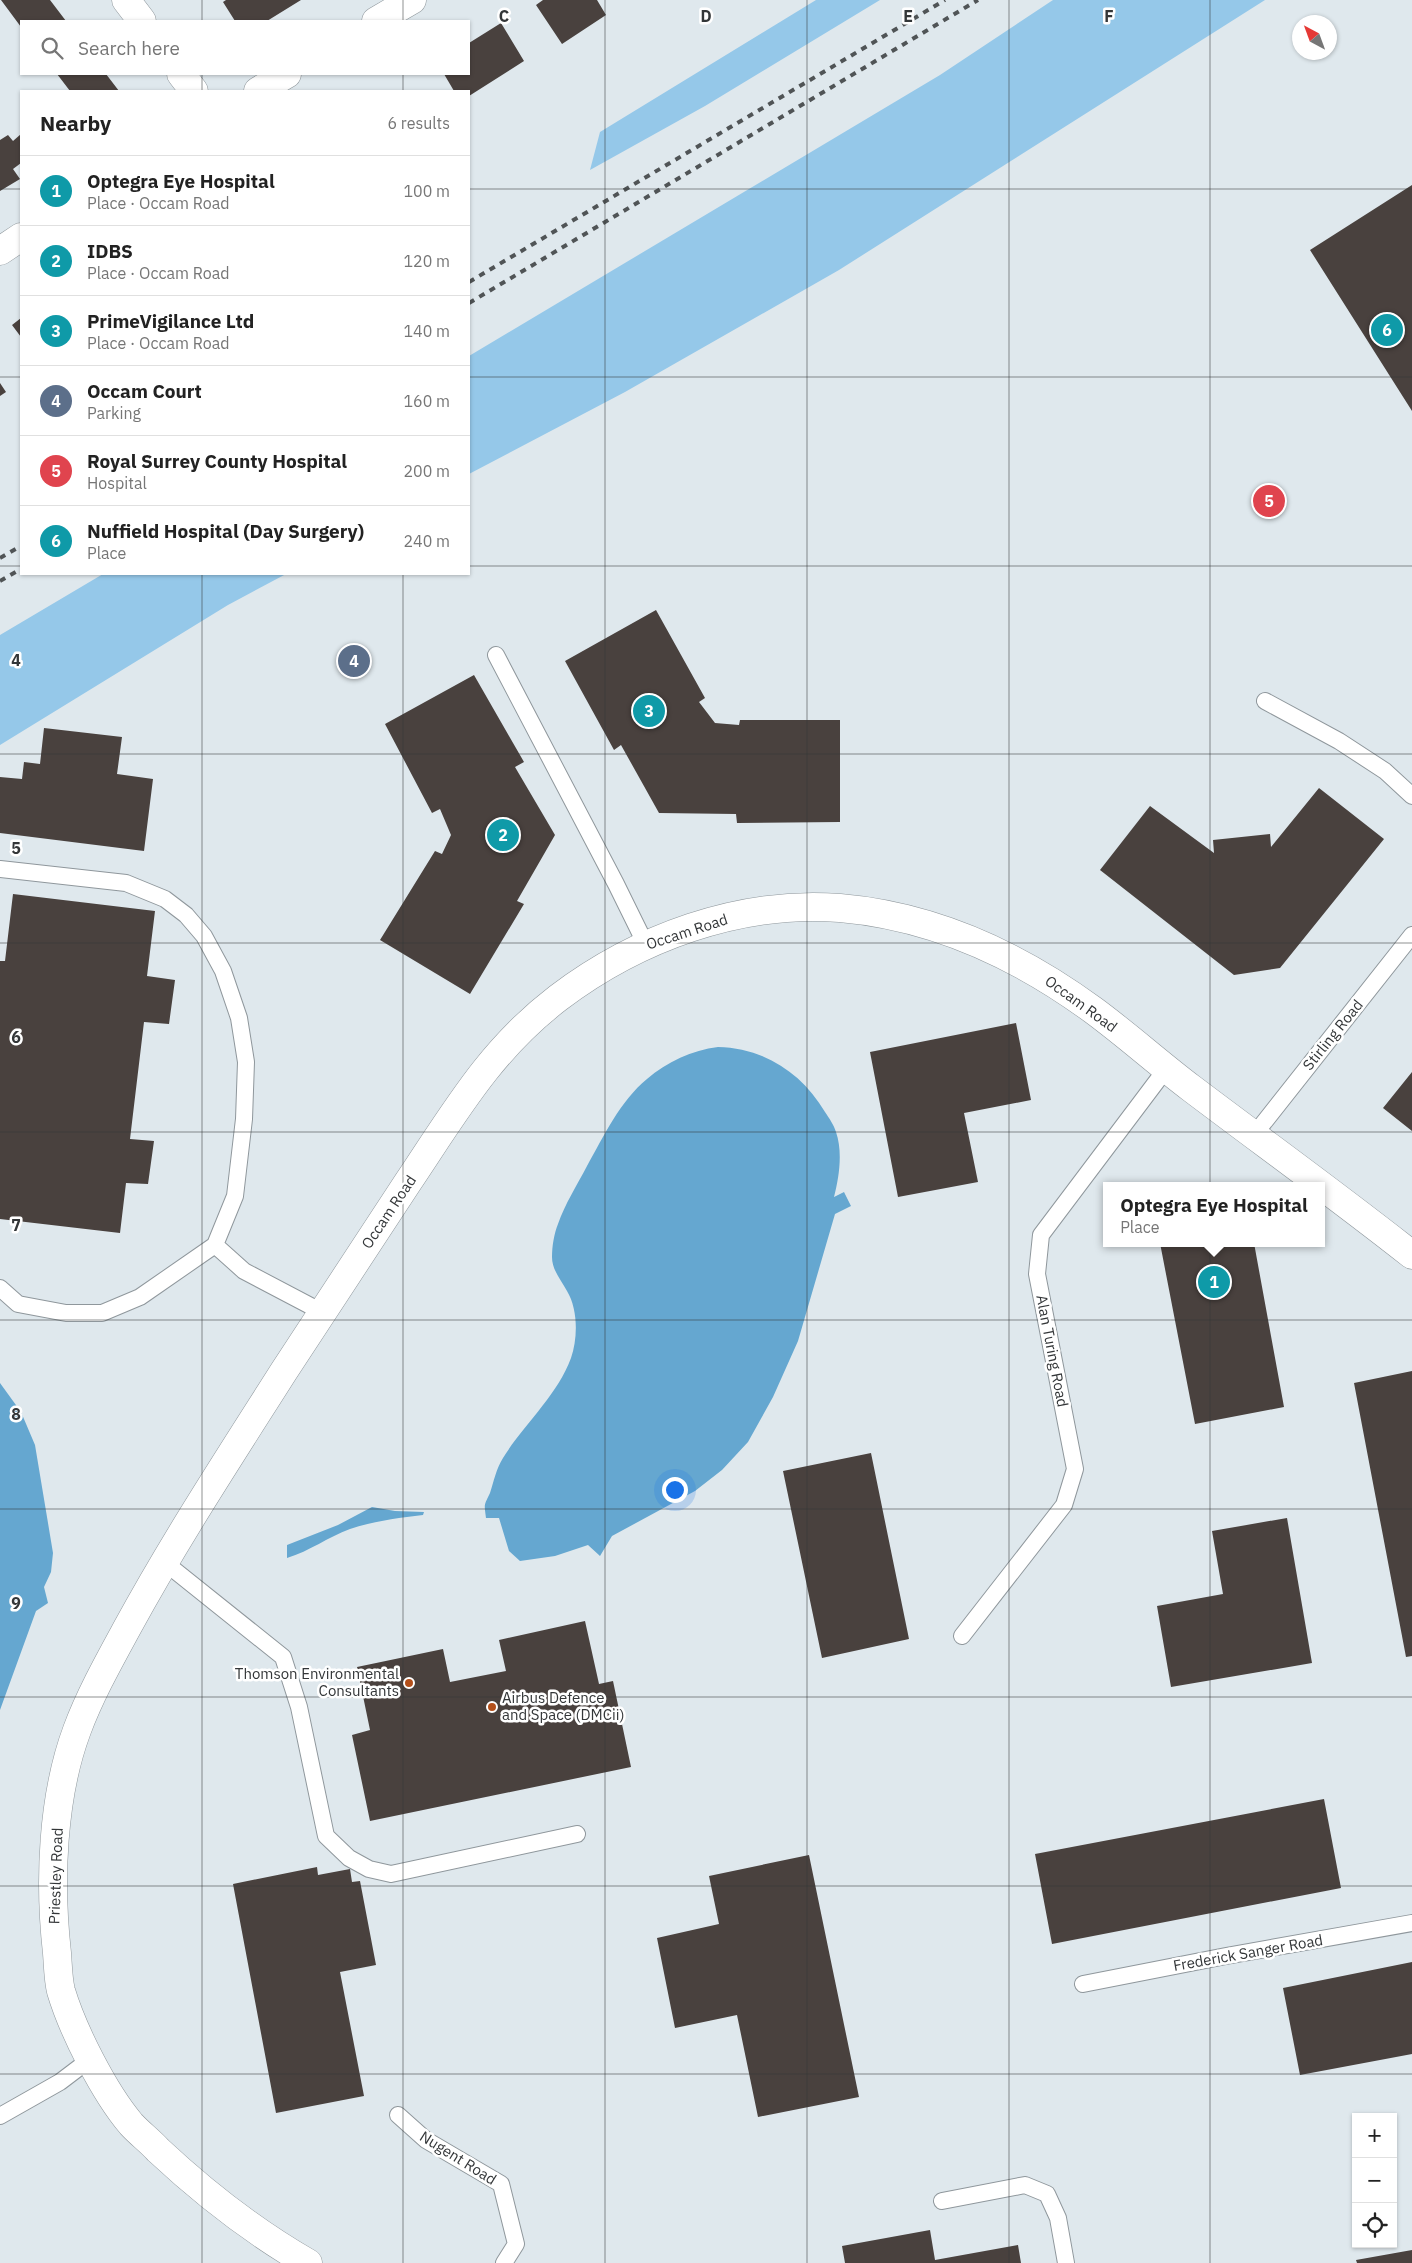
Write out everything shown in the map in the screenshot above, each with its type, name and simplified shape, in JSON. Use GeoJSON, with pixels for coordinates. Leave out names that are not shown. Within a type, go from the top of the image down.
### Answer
{"type":"FeatureCollection","features":[{"type":"Feature","properties":{"kind":"street"},"geometry":{"type":"LineString","coordinates":[[126,0],[141,20]]}},
{"type":"Feature","properties":{"kind":"street"},"geometry":{"type":"LineString","coordinates":[[378,20],[412,0]]}},
{"type":"Feature","properties":{"kind":"street"},"geometry":{"type":"LineString","coordinates":[[182,75],[193,90]]}},
{"type":"Feature","properties":{"kind":"street"},"geometry":{"type":"LineString","coordinates":[[260,90],[285,75]]}},
{"type":"Feature","properties":{"kind":"street"},"geometry":{"type":"LineString","coordinates":[[0,251],[20,238]]}},
{"type":"Feature","properties":{"kind":"street","name":"Occam Road"},"geometry":{"type":"LineString","coordinates":[[163,1561],[322,1312],[477,1078],[512,1037],[556,1000],[588,977],[624,955],[702,925],[758,911],[830,908],[873,912],[936,926],[976,942],[1028,967],[1094,1010],[1166,1069],[1319,1182]]}},
{"type":"Feature","properties":{"kind":"street","name":"Occam Road"},"geometry":{"type":"LineString","coordinates":[[1325,1186],[1412,1255]]}},
{"type":"Feature","properties":{"kind":"street","name":"Priestley Road"},"geometry":{"type":"LineString","coordinates":[[163,1561],[102,1675],[76,1730],[61,1788],[54,1854],[53,1919],[61,1989],[89,2060],[130,2122],[190,2179],[272,2243],[308,2263]]}},
{"type":"Feature","properties":{"kind":"lane"},"geometry":{"type":"LineString","coordinates":[[496,655],[646,945]]}},
{"type":"Feature","properties":{"kind":"lane"},"geometry":{"type":"LineString","coordinates":[[1265,701],[1339,741],[1385,771],[1412,796]]}},
{"type":"Feature","properties":{"kind":"lane"},"geometry":{"type":"LineString","coordinates":[[0,869],[126,883],[165,899],[186,915],[204,936],[223,971],[239,1018],[246,1062],[244,1119],[235,1196],[215,1245],[140,1297],[102,1314],[66,1313],[18,1304],[0,1288]]}},
{"type":"Feature","properties":{"kind":"lane","name":"Stirling Road"},"geometry":{"type":"LineString","coordinates":[[1254,1135],[1412,935]]}},
{"type":"Feature","properties":{"kind":"lane","name":"Alan Turing Road"},"geometry":{"type":"LineString","coordinates":[[962,1636],[1064,1505],[1075,1469],[1037,1274],[1041,1235],[1166,1069]]}},
{"type":"Feature","properties":{"kind":"lane"},"geometry":{"type":"LineString","coordinates":[[215,1245],[244,1271],[322,1312]]}},
{"type":"Feature","properties":{"kind":"lane"},"geometry":{"type":"LineString","coordinates":[[163,1561],[283,1657],[299,1708],[326,1836],[349,1858],[369,1869],[391,1874],[577,1834]]}},
{"type":"Feature","properties":{"kind":"lane","name":"Frederick Sanger Road"},"geometry":{"type":"LineString","coordinates":[[1084,1984],[1226,1956],[1412,1923]]}},
{"type":"Feature","properties":{"kind":"lane"},"geometry":{"type":"LineString","coordinates":[[0,2116],[60,2082],[89,2060]]}},
{"type":"Feature","properties":{"kind":"lane","name":"Nugent Road"},"geometry":{"type":"LineString","coordinates":[[398,2115],[426,2140],[501,2184],[516,2244],[504,2263]]}},
{"type":"Feature","properties":{"kind":"lane"},"geometry":{"type":"LineString","coordinates":[[942,2200],[1025,2185],[1047,2194],[1058,2218],[1066,2263]]}},
{"type":"Feature","properties":{"kind":"shaded area"},"geometry":{"type":"Polygon","coordinates":[[[816,0],[880,0],[705,106],[590,170],[600,132],[816,0]]]}},
{"type":"Feature","properties":{"kind":"shaded area"},"geometry":{"type":"Polygon","coordinates":[[[1053,0],[1265,0],[839,270],[625,392],[470,473],[470,355],[940,75],[1053,0]]]}},
{"type":"Feature","properties":{"kind":"shaded area"},"geometry":{"type":"Polygon","coordinates":[[[101,575],[284,575],[228,605],[0,745],[0,635],[101,575]]]}},
{"type":"Feature","properties":{"kind":"shaded area"},"geometry":{"type":"Polygon","coordinates":[[[718,1047],[735,1048],[751,1052],[780,1065],[816,1098],[833,1124],[838,1140],[840,1165],[834,1197],[844,1192],[851,1206],[835,1214],[798,1341],[773,1397],[748,1442],[722,1470],[695,1491],[612,1536],[600,1556],[588,1545],[555,1556],[520,1561],[509,1551],[499,1518],[486,1518],[485,1505],[501,1462],[549,1397],[565,1372],[571,1358],[576,1333],[575,1315],[571,1298],[555,1271],[552,1262],[554,1240],[561,1217],[606,1131],[637,1088],[671,1062],[689,1054],[718,1047]]]}},
{"type":"Feature","properties":{"kind":"shaded area"},"geometry":{"type":"Polygon","coordinates":[[[0,1383],[21,1412],[35,1445],[53,1553],[51,1572],[44,1587],[48,1603],[36,1611],[0,1710],[0,1383]]]}},
{"type":"Feature","properties":{"kind":"shaded area"},"geometry":{"type":"Polygon","coordinates":[[[372,1507],[395,1511],[424,1512],[423,1515],[377,1522],[350,1529],[287,1558],[287,1545],[338,1525],[372,1507]]]}},
{"type":"Feature","properties":{"kind":"building"},"geometry":{"type":"Polygon","coordinates":[[[1,0],[50,0],[65,20],[20,20],[20,26],[1,0]]]}},
{"type":"Feature","properties":{"kind":"building"},"geometry":{"type":"Polygon","coordinates":[[[226,0],[301,0],[269,20],[234,20],[223,2],[226,0]]]}},
{"type":"Feature","properties":{"kind":"building"},"geometry":{"type":"Polygon","coordinates":[[[543,0],[597,0],[606,15],[562,44],[536,5],[543,0]]]}},
{"type":"Feature","properties":{"kind":"building"},"geometry":{"type":"Polygon","coordinates":[[[501,23],[524,61],[470,95],[470,90],[453,90],[445,75],[470,75],[470,42],[501,23]]]}},
{"type":"Feature","properties":{"kind":"building"},"geometry":{"type":"Polygon","coordinates":[[[58,75],[107,75],[118,90],[69,90],[58,75]]]}},
{"type":"Feature","properties":{"kind":"building"},"geometry":{"type":"Polygon","coordinates":[[[8,135],[13,141],[20,135],[20,164],[13,169],[20,179],[0,191],[0,140],[8,135]]]}},
{"type":"Feature","properties":{"kind":"building"},"geometry":{"type":"Polygon","coordinates":[[[1412,185],[1412,411],[1310,250],[1412,185]]]}},
{"type":"Feature","properties":{"kind":"building"},"geometry":{"type":"Polygon","coordinates":[[[20,319],[20,336],[12,325],[20,319]]]}},
{"type":"Feature","properties":{"kind":"building"},"geometry":{"type":"Polygon","coordinates":[[[0,383],[6,392],[0,396],[0,383]]]}},
{"type":"Feature","properties":{"kind":"building"},"geometry":{"type":"Polygon","coordinates":[[[656,610],[705,698],[699,702],[715,723],[739,725],[740,720],[840,720],[840,822],[737,823],[736,814],[659,813],[621,745],[614,750],[565,661],[656,610]]]}},
{"type":"Feature","properties":{"kind":"building"},"geometry":{"type":"Polygon","coordinates":[[[474,675],[524,762],[515,767],[555,835],[517,901],[524,904],[470,994],[380,940],[435,851],[442,854],[451,835],[440,809],[432,813],[385,724],[474,675]]]}},
{"type":"Feature","properties":{"kind":"building"},"geometry":{"type":"Polygon","coordinates":[[[44,728],[122,737],[117,774],[153,779],[144,851],[0,833],[0,777],[22,779],[24,762],[40,764],[44,728]]]}},
{"type":"Feature","properties":{"kind":"building"},"geometry":{"type":"Polygon","coordinates":[[[1319,788],[1384,839],[1280,968],[1234,975],[1100,870],[1150,806],[1214,853],[1213,840],[1270,834],[1271,847],[1319,788]]]}},
{"type":"Feature","properties":{"kind":"building"},"geometry":{"type":"Polygon","coordinates":[[[13,894],[155,911],[147,976],[175,980],[169,1024],[144,1022],[130,1139],[154,1141],[148,1184],[126,1183],[120,1233],[0,1219],[0,961],[5,961],[13,894]]]}},
{"type":"Feature","properties":{"kind":"building"},"geometry":{"type":"Polygon","coordinates":[[[1016,1023],[1031,1100],[964,1113],[978,1182],[898,1197],[870,1052],[1016,1023]]]}},
{"type":"Feature","properties":{"kind":"building"},"geometry":{"type":"Polygon","coordinates":[[[1412,1072],[1412,1131],[1383,1108],[1412,1072]]]}},
{"type":"Feature","properties":{"kind":"building"},"geometry":{"type":"Polygon","coordinates":[[[1161,1247],[1255,1247],[1284,1407],[1195,1424],[1161,1247]]]}},
{"type":"Feature","properties":{"kind":"building"},"geometry":{"type":"Polygon","coordinates":[[[1412,1371],[1412,1656],[1406,1657],[1354,1383],[1412,1371]]]}},
{"type":"Feature","properties":{"kind":"building"},"geometry":{"type":"Polygon","coordinates":[[[871,1453],[909,1639],[822,1658],[783,1471],[871,1453]]]}},
{"type":"Feature","properties":{"kind":"building"},"geometry":{"type":"Polygon","coordinates":[[[1287,1518],[1312,1663],[1171,1687],[1157,1606],[1223,1594],[1212,1531],[1287,1518]]]}},
{"type":"Feature","properties":{"kind":"building","name":"Airbus Defence and Space (DMCii)"},"geometry":{"type":"Polygon","coordinates":[[[585,1621],[599,1684],[613,1681],[631,1767],[370,1821],[352,1735],[370,1730],[357,1667],[443,1649],[450,1682],[506,1671],[499,1640],[585,1621]]]}},
{"type":"Feature","properties":{"kind":"building"},"geometry":{"type":"Polygon","coordinates":[[[1324,1799],[1341,1888],[1052,1944],[1035,1854],[1324,1799]]]}},
{"type":"Feature","properties":{"kind":"building"},"geometry":{"type":"Polygon","coordinates":[[[809,1855],[859,2097],[758,2117],[737,2015],[675,2028],[657,1938],[719,1924],[709,1876],[809,1855]]]}},
{"type":"Feature","properties":{"kind":"building"},"geometry":{"type":"Polygon","coordinates":[[[317,1867],[318,1875],[350,1869],[352,1882],[360,1881],[376,1965],[340,1972],[364,2096],[276,2113],[233,1884],[317,1867]]]}},
{"type":"Feature","properties":{"kind":"building"},"geometry":{"type":"Polygon","coordinates":[[[1412,1962],[1412,2054],[1300,2075],[1283,1988],[1412,1962]]]}},
{"type":"Feature","properties":{"kind":"building"},"geometry":{"type":"Polygon","coordinates":[[[930,2230],[935,2260],[1018,2245],[1021,2263],[845,2263],[842,2246],[930,2230]]]}},
{"type":"Feature","properties":{"kind":"building"},"geometry":{"type":"Polygon","coordinates":[[[1412,2250],[1412,2263],[1357,2263],[1356,2260],[1412,2250]]]}},
{"type":"Feature","properties":{"kind":"railway"},"geometry":{"type":"LineString","coordinates":[[470,281],[945,0]]}},
{"type":"Feature","properties":{"kind":"railway"},"geometry":{"type":"LineString","coordinates":[[470,302],[978,0]]}},
{"type":"Feature","properties":{"kind":"railway"},"geometry":{"type":"LineString","coordinates":[[0,558],[20,547]]}},
{"type":"Feature","properties":{"kind":"railway"},"geometry":{"type":"LineString","coordinates":[[0,581],[20,570]]}},
{"type":"Feature","properties":{"kind":"place","name":"Nuffield Hospital (Day Surgery)"},"geometry":{"type":"Point","coordinates":[1387,330]}},
{"type":"Feature","properties":{"kind":"place","name":"Royal Surrey County Hospital"},"geometry":{"type":"Point","coordinates":[1269,501]}},
{"type":"Feature","properties":{"kind":"place","name":"Occam Court"},"geometry":{"type":"Point","coordinates":[354,661]}},
{"type":"Feature","properties":{"kind":"place","name":"PrimeVigilance Ltd"},"geometry":{"type":"Point","coordinates":[649,711]}},
{"type":"Feature","properties":{"kind":"place","name":"IDBS"},"geometry":{"type":"Point","coordinates":[503,835]}},
{"type":"Feature","properties":{"kind":"place","name":"Optegra Eye Hospital"},"geometry":{"type":"Point","coordinates":[1214,1282]}},
{"type":"Feature","properties":{"kind":"place","name":"Thomson Environmental Consultants"},"geometry":{"type":"Point","coordinates":[409,1683]}},
{"type":"Feature","properties":{"kind":"place","name":"Airbus Defence and Space (DMCii)"},"geometry":{"type":"Point","coordinates":[492,1707]}}]}
